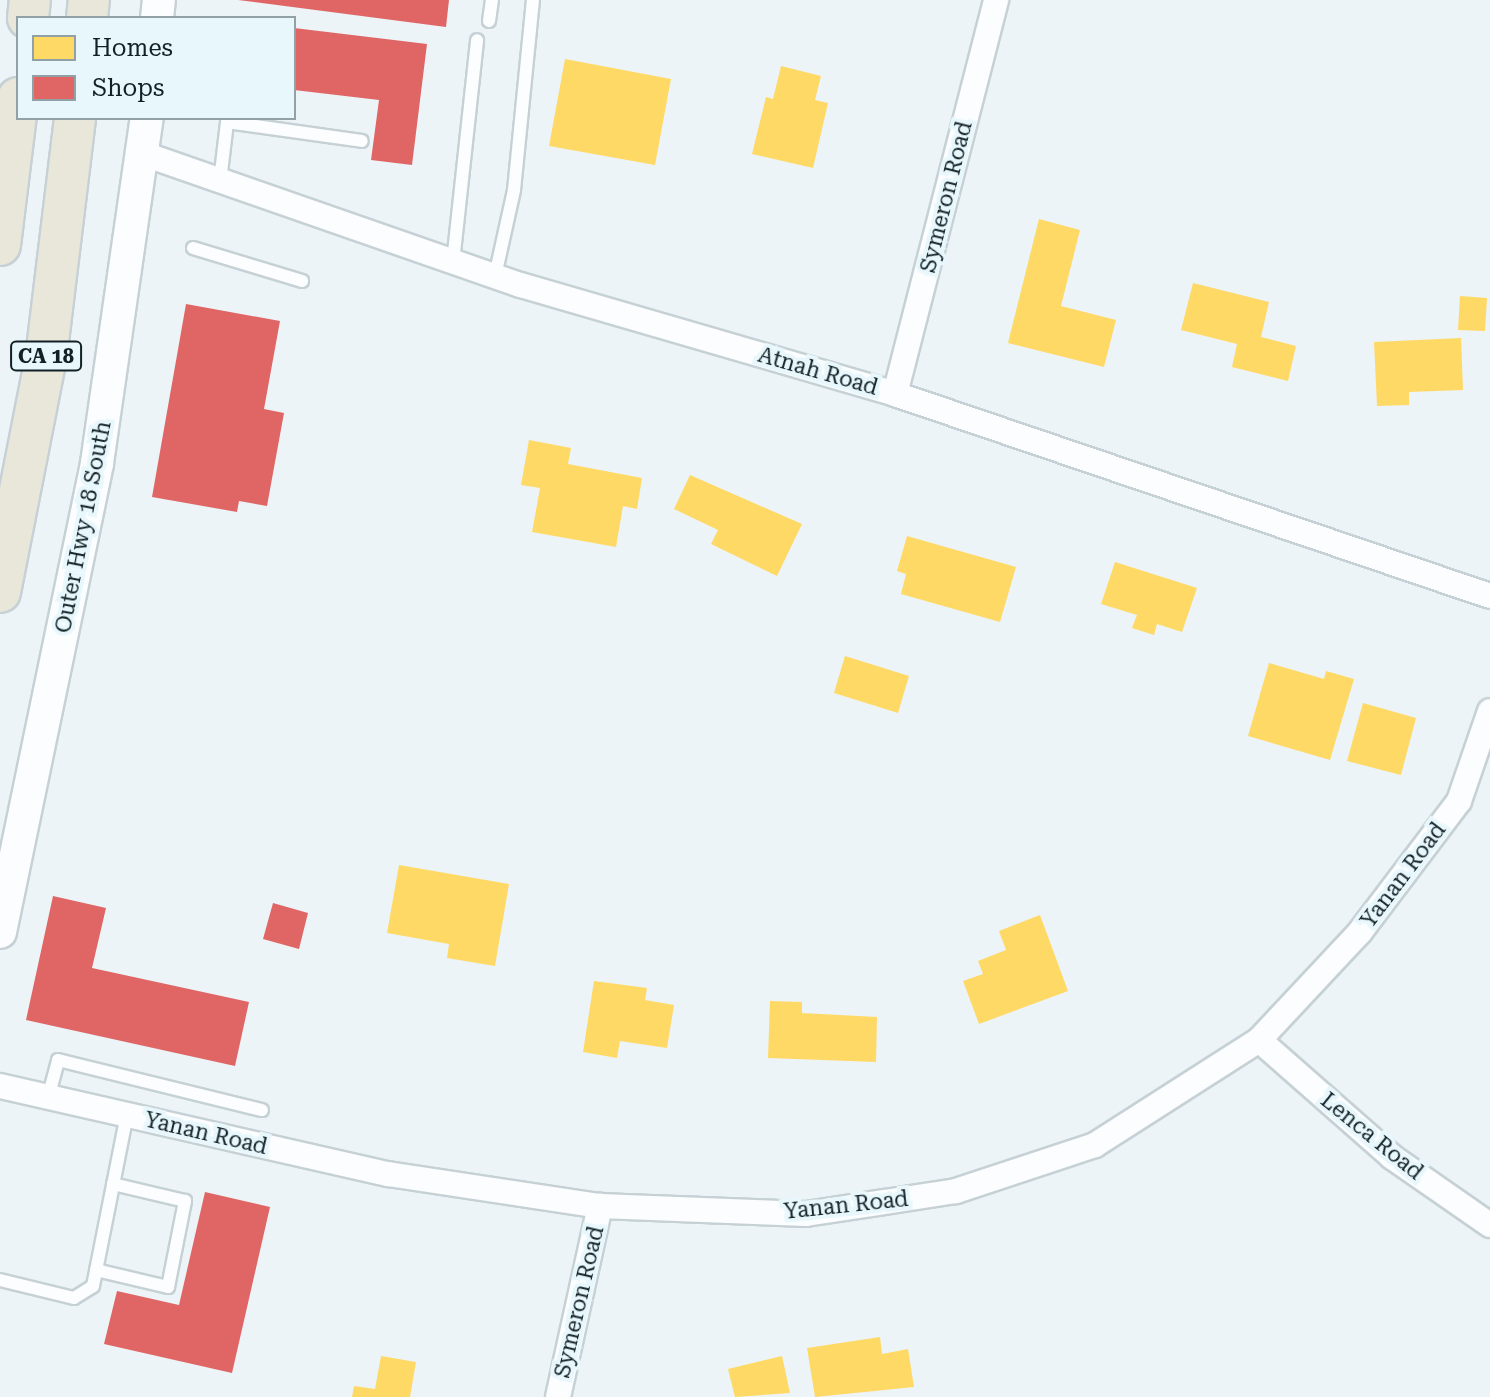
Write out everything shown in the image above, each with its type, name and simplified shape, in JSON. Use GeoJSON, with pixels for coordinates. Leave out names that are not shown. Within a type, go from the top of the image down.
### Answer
{"type":"FeatureCollection","features":[{"type":"Feature","properties":{"kind":"main road"},"geometry":{"type":"LineString","coordinates":[[0,245],[16,114]]}},
{"type":"Feature","properties":{"kind":"main road","name":"CA 18"},"geometry":{"type":"LineString","coordinates":[[0,592],[46,358],[75,120]]}},
{"type":"Feature","properties":{"kind":"street","name":"Symeron Road"},"geometry":{"type":"LineString","coordinates":[[895,394],[996,0]]}},
{"type":"Feature","properties":{"kind":"street","name":"Outer Hwy 18 South"},"geometry":{"type":"LineString","coordinates":[[0,932],[97,463],[147,120]]}},
{"type":"Feature","properties":{"kind":"street","name":"Atnah Road"},"geometry":{"type":"LineString","coordinates":[[144,154],[495,276],[895,394],[1490,596]]}},
{"type":"Feature","properties":{"kind":"street","name":"Yanan Road"},"geometry":{"type":"LineString","coordinates":[[0,1086],[388,1174],[600,1206],[806,1214],[956,1191],[1095,1145],[1259,1040],[1360,932],[1459,801],[1490,711]]}},
{"type":"Feature","properties":{"kind":"street","name":"Lenca Road"},"geometry":{"type":"LineString","coordinates":[[1259,1040],[1392,1157],[1490,1225]]}},
{"type":"Feature","properties":{"kind":"street","name":"Symeron Road"},"geometry":{"type":"LineString","coordinates":[[558,1397],[600,1206]]}},
{"type":"Feature","properties":{"kind":"lane"},"geometry":{"type":"LineString","coordinates":[[489,21],[492,0]]}},
{"type":"Feature","properties":{"kind":"lane"},"geometry":{"type":"LineString","coordinates":[[495,276],[514,190],[533,0]]}},
{"type":"Feature","properties":{"kind":"lane"},"geometry":{"type":"LineString","coordinates":[[453,262],[477,40]]}},
{"type":"Feature","properties":{"kind":"lane"},"geometry":{"type":"LineString","coordinates":[[220,181],[227,122],[362,141]]}},
{"type":"Feature","properties":{"kind":"lane"},"geometry":{"type":"LineString","coordinates":[[193,248],[302,281]]}},
{"type":"Feature","properties":{"kind":"lane"},"geometry":{"type":"LineString","coordinates":[[48,1098],[58,1060],[262,1110]]}},
{"type":"Feature","properties":{"kind":"lane"},"geometry":{"type":"LineString","coordinates":[[0,1280],[74,1298],[93,1286],[127,1115]]}},
{"type":"Feature","properties":{"kind":"lane"},"geometry":{"type":"LineString","coordinates":[[96,1270],[168,1287],[185,1201],[113,1184]]}},
{"type":"Feature","properties":{"kind":"building: Homes"},"geometry":{"type":"Polygon","coordinates":[[[565,59],[671,79],[655,165],[549,146],[565,59]]]}},
{"type":"Feature","properties":{"kind":"building: Homes"},"geometry":{"type":"Polygon","coordinates":[[[781,66],[821,76],[815,100],[828,103],[813,168],[752,154],[766,97],[773,99],[781,66]]]}},
{"type":"Feature","properties":{"kind":"building: Homes"},"geometry":{"type":"Polygon","coordinates":[[[1039,219],[1080,230],[1061,306],[1116,320],[1104,367],[1008,343],[1039,219]]]}},
{"type":"Feature","properties":{"kind":"building: Homes"},"geometry":{"type":"Polygon","coordinates":[[[1193,283],[1269,302],[1261,337],[1296,346],[1288,381],[1232,367],[1237,344],[1181,330],[1193,283]]]}},
{"type":"Feature","properties":{"kind":"building: Homes"},"geometry":{"type":"Polygon","coordinates":[[[1460,296],[1487,298],[1485,331],[1458,330],[1460,296]]]}},
{"type":"Feature","properties":{"kind":"building: Homes"},"geometry":{"type":"Polygon","coordinates":[[[1461,338],[1463,390],[1409,392],[1409,405],[1377,406],[1374,342],[1461,338]]]}},
{"type":"Feature","properties":{"kind":"building: Homes"},"geometry":{"type":"Polygon","coordinates":[[[529,440],[571,448],[568,464],[642,478],[637,509],[623,506],[616,547],[532,532],[540,488],[521,485],[529,440]]]}},
{"type":"Feature","properties":{"kind":"building: Homes"},"geometry":{"type":"Polygon","coordinates":[[[690,475],[802,524],[777,576],[711,544],[718,530],[674,509],[690,475]]]}},
{"type":"Feature","properties":{"kind":"building: Homes"},"geometry":{"type":"Polygon","coordinates":[[[907,536],[1016,567],[1000,622],[901,594],[906,574],[897,571],[907,536]]]}},
{"type":"Feature","properties":{"kind":"building: Homes"},"geometry":{"type":"Polygon","coordinates":[[[1115,562],[1197,588],[1182,632],[1157,624],[1154,635],[1132,628],[1137,615],[1101,604],[1115,562]]]}},
{"type":"Feature","properties":{"kind":"building: Homes"},"geometry":{"type":"Polygon","coordinates":[[[845,656],[909,676],[898,713],[834,693],[845,656]]]}},
{"type":"Feature","properties":{"kind":"building: Homes"},"geometry":{"type":"Polygon","coordinates":[[[1269,663],[1324,679],[1326,671],[1354,679],[1330,760],[1248,736],[1269,663]]]}},
{"type":"Feature","properties":{"kind":"building: Homes"},"geometry":{"type":"Polygon","coordinates":[[[1363,703],[1416,718],[1401,775],[1347,761],[1363,703]]]}},
{"type":"Feature","properties":{"kind":"building: Homes"},"geometry":{"type":"Polygon","coordinates":[[[399,865],[509,884],[495,966],[447,958],[449,944],[387,933],[399,865]]]}},
{"type":"Feature","properties":{"kind":"building: Homes"},"geometry":{"type":"Polygon","coordinates":[[[1040,915],[1068,991],[979,1024],[963,981],[983,974],[978,961],[1006,950],[999,931],[1040,915]]]}},
{"type":"Feature","properties":{"kind":"building: Homes"},"geometry":{"type":"Polygon","coordinates":[[[594,981],[647,988],[645,1000],[674,1005],[667,1048],[620,1041],[617,1058],[583,1052],[594,981]]]}},
{"type":"Feature","properties":{"kind":"building: Homes"},"geometry":{"type":"Polygon","coordinates":[[[770,1001],[802,1002],[802,1013],[877,1017],[876,1062],[768,1058],[770,1001]]]}},
{"type":"Feature","properties":{"kind":"building: Homes"},"geometry":{"type":"Polygon","coordinates":[[[880,1337],[882,1354],[908,1349],[914,1387],[815,1397],[807,1348],[880,1337]]]}},
{"type":"Feature","properties":{"kind":"building: Homes"},"geometry":{"type":"Polygon","coordinates":[[[381,1356],[416,1362],[410,1397],[352,1397],[354,1386],[375,1389],[381,1356]]]}},
{"type":"Feature","properties":{"kind":"building: Homes"},"geometry":{"type":"Polygon","coordinates":[[[782,1356],[790,1393],[735,1397],[728,1369],[782,1356]]]}},
{"type":"Feature","properties":{"kind":"building: Shops"},"geometry":{"type":"Polygon","coordinates":[[[238,0],[449,0],[446,27],[238,0]]]}},
{"type":"Feature","properties":{"kind":"building: Shops"},"geometry":{"type":"Polygon","coordinates":[[[296,28],[427,44],[412,165],[371,160],[379,100],[296,90],[296,28]]]}},
{"type":"Feature","properties":{"kind":"building: Shops"},"geometry":{"type":"Polygon","coordinates":[[[186,304],[280,321],[264,409],[284,413],[267,506],[239,501],[237,512],[152,497],[186,304]]]}},
{"type":"Feature","properties":{"kind":"building: Shops"},"geometry":{"type":"Polygon","coordinates":[[[53,896],[106,908],[92,968],[249,1002],[235,1066],[26,1020],[53,896]]]}},
{"type":"Feature","properties":{"kind":"building: Shops"},"geometry":{"type":"Polygon","coordinates":[[[273,903],[308,913],[299,949],[263,939],[273,903]]]}},
{"type":"Feature","properties":{"kind":"building: Shops"},"geometry":{"type":"Polygon","coordinates":[[[205,1192],[270,1207],[232,1373],[104,1344],[117,1291],[179,1305],[205,1192]]]}}]}
